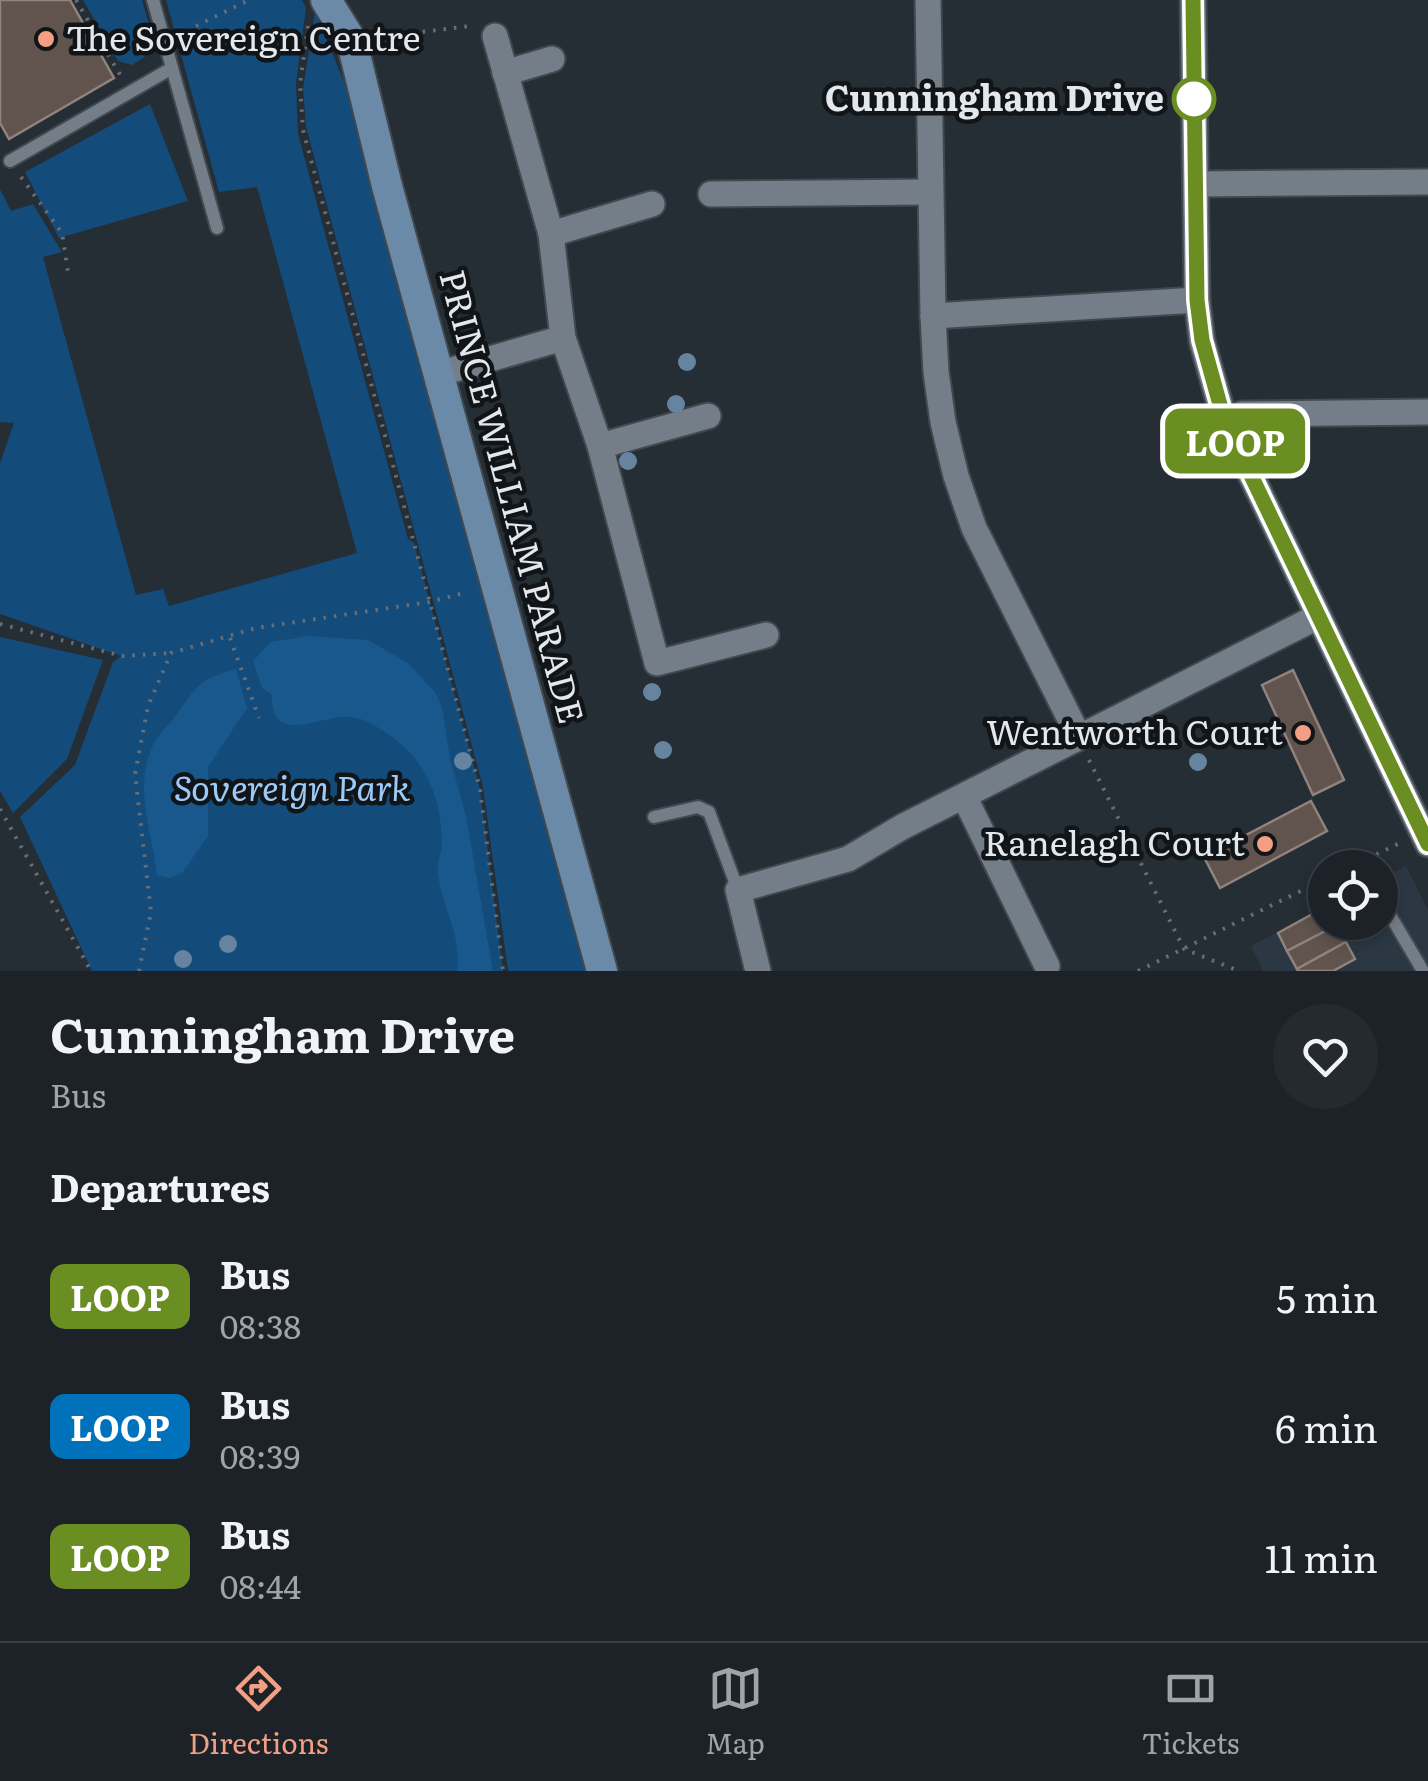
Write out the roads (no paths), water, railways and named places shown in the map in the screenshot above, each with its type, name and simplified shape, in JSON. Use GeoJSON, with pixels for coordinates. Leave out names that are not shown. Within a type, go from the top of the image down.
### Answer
{"type":"FeatureCollection","features":[{"type":"Feature","properties":{"kind":"street","name":"PRINCE WILLIAM PARADE"},"geometry":{"type":"LineString","coordinates":[[326,0],[352,42],[438,374],[602,971]]}},
{"type":"Feature","properties":{"kind":"street","name":"PRINCE WILLIAM PARADE"},"geometry":{"type":"LineString","coordinates":[[352,42],[356,0]]}},
{"type":"Feature","properties":{"kind":"street"},"geometry":{"type":"LineString","coordinates":[[928,0],[933,316],[943,422],[974,528],[1079,737]]}},
{"type":"Feature","properties":{"kind":"street"},"geometry":{"type":"LineString","coordinates":[[1193,0],[1197,300],[1202,340],[1224,419],[1426,840]]}},
{"type":"Feature","properties":{"kind":"street"},"geometry":{"type":"LineString","coordinates":[[494,36],[551,234],[562,338],[600,446],[657,663],[766,634]]}},
{"type":"Feature","properties":{"kind":"street"},"geometry":{"type":"LineString","coordinates":[[506,74],[552,60]]}},
{"type":"Feature","properties":{"kind":"street"},"geometry":{"type":"LineString","coordinates":[[1196,184],[1428,182]]}},
{"type":"Feature","properties":{"kind":"street"},"geometry":{"type":"LineString","coordinates":[[711,194],[930,192]]}},
{"type":"Feature","properties":{"kind":"street"},"geometry":{"type":"LineString","coordinates":[[551,234],[652,204]]}},
{"type":"Feature","properties":{"kind":"street"},"geometry":{"type":"LineString","coordinates":[[933,316],[1197,300]]}},
{"type":"Feature","properties":{"kind":"street"},"geometry":{"type":"LineString","coordinates":[[438,374],[562,338]]}},
{"type":"Feature","properties":{"kind":"street"},"geometry":{"type":"LineString","coordinates":[[1224,419],[1242,414],[1428,412]]}},
{"type":"Feature","properties":{"kind":"street"},"geometry":{"type":"LineString","coordinates":[[600,446],[708,416]]}},
{"type":"Feature","properties":{"kind":"street"},"geometry":{"type":"LineString","coordinates":[[758,971],[738,890],[848,858],[1318,618]]}},
{"type":"Feature","properties":{"kind":"street"},"geometry":{"type":"LineString","coordinates":[[964,796],[1047,966]]}},
{"type":"Feature","properties":{"kind":"lane"},"geometry":{"type":"LineString","coordinates":[[153,0],[217,228]]}},
{"type":"Feature","properties":{"kind":"lane"},"geometry":{"type":"LineString","coordinates":[[10,161],[172,68]]}},
{"type":"Feature","properties":{"kind":"lane"},"geometry":{"type":"LineString","coordinates":[[654,817],[698,807],[709,812],[738,890]]}},
{"type":"Feature","properties":{"kind":"lane"},"geometry":{"type":"LineString","coordinates":[[1398,929],[1423,971]]}},
{"type":"Feature","properties":{"kind":"place","name":"The Sovereign Centre"},"geometry":{"type":"Point","coordinates":[46,39]}},
{"type":"Feature","properties":{"kind":"place","name":"Cunningham Drive"},"geometry":{"type":"Point","coordinates":[1194,99]}},
{"type":"Feature","properties":{"kind":"place","name":"Wentworth Court"},"geometry":{"type":"Point","coordinates":[1303,733]}},
{"type":"Feature","properties":{"kind":"place","name":"Ranelagh Court"},"geometry":{"type":"Point","coordinates":[1265,844]}},
{"type":"Feature","properties":{"kind":"park label","name":"Sovereign Park"},"geometry":{"type":"Point","coordinates":[292,789]}}]}
